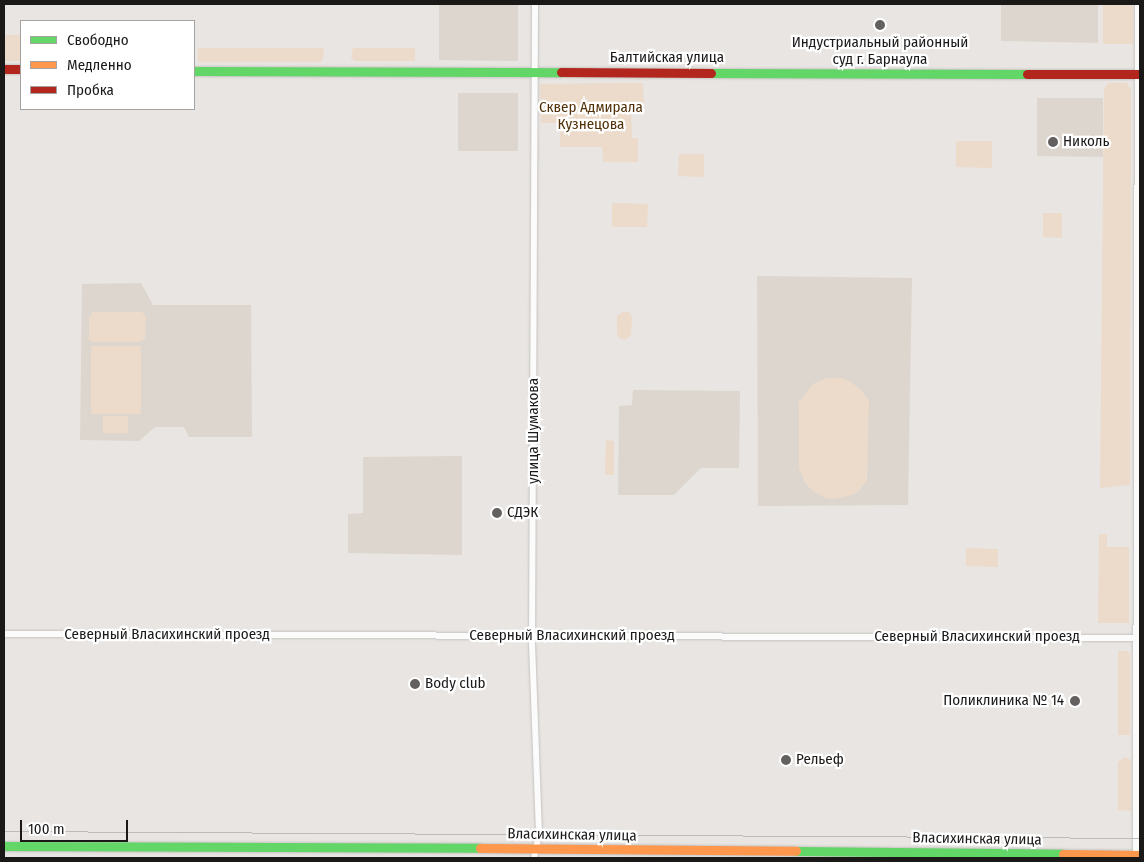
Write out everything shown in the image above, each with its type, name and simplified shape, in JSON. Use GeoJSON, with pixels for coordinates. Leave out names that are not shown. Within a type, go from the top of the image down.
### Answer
{"type":"FeatureCollection","features":[{"type":"Feature","properties":{"kind":"main road"},"geometry":{"type":"LineString","coordinates":[[4,69],[20,69]]}},
{"type":"Feature","properties":{"kind":"main road","name":"Балтийская улица"},"geometry":{"type":"LineString","coordinates":[[195,71],[1139,74]]}},
{"type":"Feature","properties":{"kind":"main road","name":"Власихинская улица"},"geometry":{"type":"LineString","coordinates":[[4,846],[536,848],[1138,857]]}},
{"type":"Feature","properties":{"kind":"street","name":"улица Шумакова"},"geometry":{"type":"LineString","coordinates":[[534,858],[539,834],[533,636],[535,4]]}},
{"type":"Feature","properties":{"kind":"street"},"geometry":{"type":"LineString","coordinates":[[1138,4],[1138,857]]}},
{"type":"Feature","properties":{"kind":"street","name":"Северный Власихинский проезд"},"geometry":{"type":"LineString","coordinates":[[4,634],[1138,638]]}},
{"type":"Feature","properties":{"kind":"shaded area"},"geometry":{"type":"Polygon","coordinates":[[[439,4],[518,4],[518,61],[439,60],[439,4]]]}},
{"type":"Feature","properties":{"kind":"shaded area"},"geometry":{"type":"Polygon","coordinates":[[[1001,4],[1098,4],[1098,43],[1001,41],[1001,4]]]}},
{"type":"Feature","properties":{"kind":"shaded area"},"geometry":{"type":"Polygon","coordinates":[[[458,93],[518,93],[518,151],[458,151],[458,93]]]}},
{"type":"Feature","properties":{"kind":"shaded area"},"geometry":{"type":"Polygon","coordinates":[[[1037,98],[1103,98],[1103,157],[1037,156],[1037,98]]]}},
{"type":"Feature","properties":{"kind":"shaded area"},"geometry":{"type":"Polygon","coordinates":[[[757,276],[912,278],[908,505],[758,506],[757,276]]]}},
{"type":"Feature","properties":{"kind":"shaded area"},"geometry":{"type":"Polygon","coordinates":[[[141,283],[153,305],[251,305],[252,437],[189,437],[184,427],[155,427],[139,441],[80,440],[82,284],[141,283]]]}},
{"type":"Feature","properties":{"kind":"shaded area"},"geometry":{"type":"Polygon","coordinates":[[[633,390],[740,391],[739,468],[701,468],[674,495],[618,495],[619,406],[632,405],[633,390]]]}},
{"type":"Feature","properties":{"kind":"shaded area"},"geometry":{"type":"Polygon","coordinates":[[[462,456],[462,555],[348,553],[348,514],[363,513],[363,457],[462,456]]]}},
{"type":"Feature","properties":{"kind":"green space"},"geometry":{"type":"Polygon","coordinates":[[[1103,4],[1133,4],[1133,44],[1104,44],[1103,4]]]}},
{"type":"Feature","properties":{"kind":"green space"},"geometry":{"type":"Polygon","coordinates":[[[4,35],[20,35],[20,61],[4,61],[4,35]]]}},
{"type":"Feature","properties":{"kind":"green space"},"geometry":{"type":"Polygon","coordinates":[[[198,48],[324,48],[321,62],[198,62],[198,48]]]}},
{"type":"Feature","properties":{"kind":"green space"},"geometry":{"type":"Polygon","coordinates":[[[353,48],[415,48],[415,61],[355,61],[351,58],[353,48]]]}},
{"type":"Feature","properties":{"kind":"green space","name":"Сквер Адмирала Кузнецова"},"geometry":{"type":"Polygon","coordinates":[[[643,83],[644,106],[631,106],[632,138],[638,138],[638,162],[603,162],[602,147],[560,147],[560,123],[541,123],[540,84],[643,83]]]}},
{"type":"Feature","properties":{"kind":"green space"},"geometry":{"type":"Polygon","coordinates":[[[1108,83],[1127,83],[1131,90],[1130,485],[1100,488],[1104,89],[1108,83]]]}},
{"type":"Feature","properties":{"kind":"green space"},"geometry":{"type":"Polygon","coordinates":[[[956,141],[992,141],[992,168],[956,167],[956,141]]]}},
{"type":"Feature","properties":{"kind":"green space"},"geometry":{"type":"Polygon","coordinates":[[[679,154],[704,154],[704,177],[678,176],[679,154]]]}},
{"type":"Feature","properties":{"kind":"green space"},"geometry":{"type":"Polygon","coordinates":[[[612,203],[648,204],[647,227],[612,227],[612,203]]]}},
{"type":"Feature","properties":{"kind":"green space"},"geometry":{"type":"Polygon","coordinates":[[[1043,213],[1062,213],[1062,238],[1043,237],[1043,213]]]}},
{"type":"Feature","properties":{"kind":"green space"},"geometry":{"type":"Polygon","coordinates":[[[624,311],[630,313],[632,318],[631,335],[625,340],[620,339],[617,334],[617,316],[624,311]]]}},
{"type":"Feature","properties":{"kind":"green space"},"geometry":{"type":"Polygon","coordinates":[[[93,312],[142,312],[146,317],[145,339],[139,342],[92,342],[89,339],[89,317],[93,312]]]}},
{"type":"Feature","properties":{"kind":"green space"},"geometry":{"type":"Polygon","coordinates":[[[91,346],[141,346],[141,414],[91,414],[91,346]]]}},
{"type":"Feature","properties":{"kind":"green space"},"geometry":{"type":"Polygon","coordinates":[[[827,378],[842,378],[851,382],[862,391],[869,401],[867,480],[859,491],[852,495],[833,499],[814,492],[805,483],[799,468],[799,402],[813,384],[827,378]]]}},
{"type":"Feature","properties":{"kind":"green space"},"geometry":{"type":"Polygon","coordinates":[[[103,416],[128,416],[128,433],[103,433],[103,416]]]}},
{"type":"Feature","properties":{"kind":"green space"},"geometry":{"type":"Polygon","coordinates":[[[606,440],[614,441],[614,475],[605,475],[606,440]]]}},
{"type":"Feature","properties":{"kind":"green space"},"geometry":{"type":"Polygon","coordinates":[[[1099,534],[1107,534],[1107,547],[1129,547],[1129,623],[1098,623],[1099,534]]]}},
{"type":"Feature","properties":{"kind":"green space"},"geometry":{"type":"Polygon","coordinates":[[[966,548],[998,549],[998,567],[966,566],[966,548]]]}},
{"type":"Feature","properties":{"kind":"green space"},"geometry":{"type":"Polygon","coordinates":[[[1118,651],[1128,651],[1130,656],[1130,735],[1118,735],[1118,651]]]}},
{"type":"Feature","properties":{"kind":"green space"},"geometry":{"type":"Polygon","coordinates":[[[1125,757],[1131,760],[1131,811],[1118,810],[1118,762],[1125,757]]]}},
{"type":"Feature","properties":{"kind":"tram line"},"geometry":{"type":"LineString","coordinates":[[4,831],[1140,838]]}},
{"type":"Feature","properties":{"kind":"traffic: fast"},"geometry":{"type":"LineString","coordinates":[[195,71],[561,72]]}},
{"type":"Feature","properties":{"kind":"traffic: fast"},"geometry":{"type":"LineString","coordinates":[[711,73],[1027,74]]}},
{"type":"Feature","properties":{"kind":"traffic: fast"},"geometry":{"type":"LineString","coordinates":[[4,846],[480,848]]}},
{"type":"Feature","properties":{"kind":"traffic: fast"},"geometry":{"type":"LineString","coordinates":[[796,851],[1063,854]]}},
{"type":"Feature","properties":{"kind":"traffic: slow"},"geometry":{"type":"LineString","coordinates":[[480,848],[796,851]]}},
{"type":"Feature","properties":{"kind":"traffic: slow"},"geometry":{"type":"LineString","coordinates":[[1063,854],[1140,855]]}},
{"type":"Feature","properties":{"kind":"traffic: jam"},"geometry":{"type":"LineString","coordinates":[[4,69],[20,69]]}},
{"type":"Feature","properties":{"kind":"traffic: jam"},"geometry":{"type":"LineString","coordinates":[[561,72],[711,73]]}},
{"type":"Feature","properties":{"kind":"traffic: jam"},"geometry":{"type":"LineString","coordinates":[[1027,74],[1140,74]]}},
{"type":"Feature","properties":{"kind":"place","name":"Индустриальный районный суд г. Барнаула"},"geometry":{"type":"Point","coordinates":[880,25]}},
{"type":"Feature","properties":{"kind":"place","name":"Николь"},"geometry":{"type":"Point","coordinates":[1053,142]}},
{"type":"Feature","properties":{"kind":"place","name":"СДЭК"},"geometry":{"type":"Point","coordinates":[497,513]}},
{"type":"Feature","properties":{"kind":"place","name":"Body club"},"geometry":{"type":"Point","coordinates":[415,684]}},
{"type":"Feature","properties":{"kind":"place","name":"Поликлиника № 14"},"geometry":{"type":"Point","coordinates":[1075,701]}},
{"type":"Feature","properties":{"kind":"place","name":"Рельеф"},"geometry":{"type":"Point","coordinates":[786,760]}}]}
